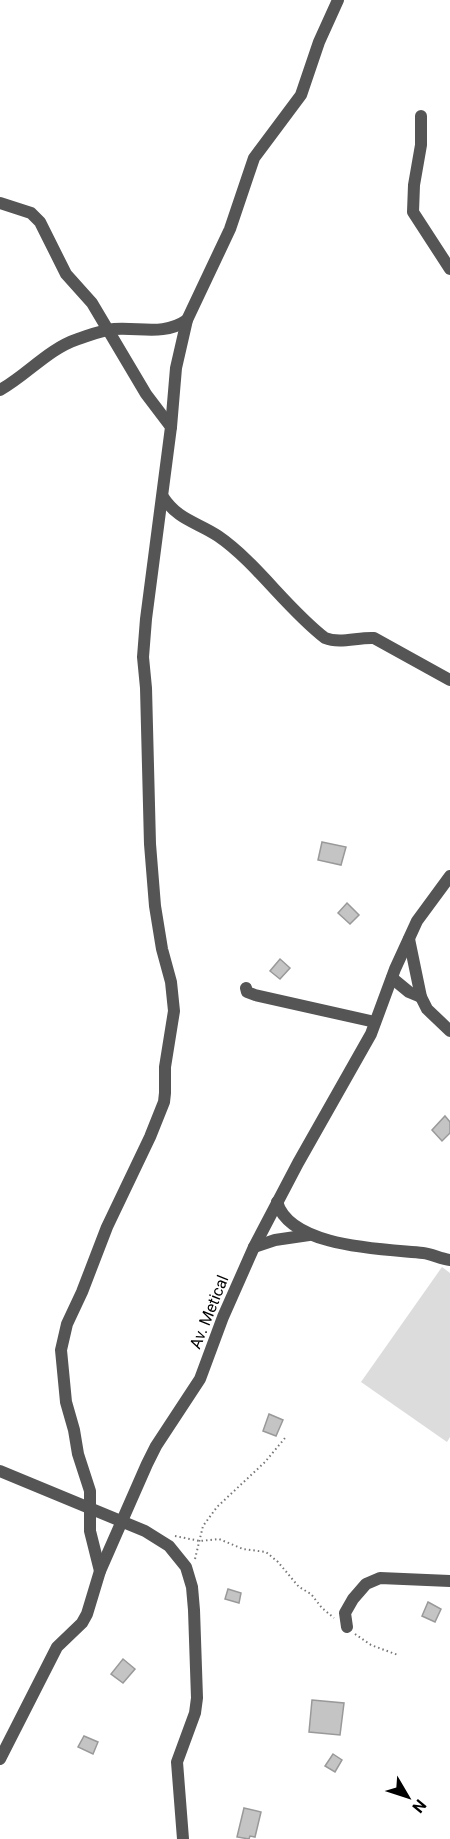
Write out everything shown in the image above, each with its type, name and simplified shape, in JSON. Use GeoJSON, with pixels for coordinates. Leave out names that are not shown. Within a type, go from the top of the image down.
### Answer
{"type":"FeatureCollection","features":[{"type":"Feature","properties":{"kind":"street"},"geometry":{"type":"LineString","coordinates":[[100,1571],[90,1531],[89,1483],[78,1454],[66,1402],[61,1350],[67,1324],[107,1227],[114,1216],[164,1102],[165,1067],[174,1011],[171,982],[162,949],[155,906],[150,844],[146,688],[143,657],[171,428],[176,368],[187,320],[230,229],[254,159],[301,95],[319,42],[338,0]]}},
{"type":"Feature","properties":{"kind":"street"},"geometry":{"type":"LineString","coordinates":[[422,116],[413,212],[450,269]]}},
{"type":"Feature","properties":{"kind":"street"},"geometry":{"type":"LineString","coordinates":[[0,203],[25,210],[40,222],[66,274],[92,303],[141,386],[171,428]]}},
{"type":"Feature","properties":{"kind":"street"},"geometry":{"type":"LineString","coordinates":[[0,390],[65,344],[109,330],[164,330],[187,320]]}},
{"type":"Feature","properties":{"kind":"street"},"geometry":{"type":"LineString","coordinates":[[163,497],[169,506],[185,520],[224,540],[325,638],[337,641],[364,637],[374,638],[450,680]]}},
{"type":"Feature","properties":{"kind":"street","name":"Av. Metical"},"geometry":{"type":"LineString","coordinates":[[0,1759],[57,1647],[82,1623],[87,1614],[100,1571],[156,1446],[200,1379],[223,1317],[254,1247],[356,1061],[375,1022],[419,916],[450,876]]}},
{"type":"Feature","properties":{"kind":"street"},"geometry":{"type":"LineString","coordinates":[[410,939],[415,994]]}},
{"type":"Feature","properties":{"kind":"street"},"geometry":{"type":"LineString","coordinates":[[392,978],[415,994],[450,1031]]}},
{"type":"Feature","properties":{"kind":"street"},"geometry":{"type":"LineString","coordinates":[[246,988],[247,992],[255,995],[375,1022]]}},
{"type":"Feature","properties":{"kind":"street"},"geometry":{"type":"LineString","coordinates":[[385,996],[399,990],[415,994]]}},
{"type":"Feature","properties":{"kind":"street"},"geometry":{"type":"LineString","coordinates":[[277,1203],[280,1213],[294,1227],[309,1234],[350,1245],[425,1254],[450,1260]]}},
{"type":"Feature","properties":{"kind":"street"},"geometry":{"type":"LineString","coordinates":[[254,1247],[275,1239],[309,1234]]}},
{"type":"Feature","properties":{"kind":"street"},"geometry":{"type":"LineString","coordinates":[[0,1471],[122,1521],[158,1539],[169,1546],[179,1557],[187,1571],[192,1587],[194,1610],[197,1698],[195,1713],[177,1762],[183,1839]]}},
{"type":"Feature","properties":{"kind":"street"},"geometry":{"type":"LineString","coordinates":[[347,1627],[345,1613],[366,1584],[380,1578],[450,1581]]}},
{"type":"Feature","properties":{"kind":"path"},"geometry":{"type":"LineString","coordinates":[[187,1571],[196,1558],[203,1526],[217,1507],[265,1462],[285,1437]]}},
{"type":"Feature","properties":{"kind":"path"},"geometry":{"type":"LineString","coordinates":[[158,1539],[177,1535],[200,1541],[219,1539],[243,1549],[266,1552],[278,1562],[299,1587],[311,1594],[322,1608],[360,1640],[398,1655]]}},
{"type":"Feature","properties":{"kind":"shaded area"},"geometry":{"type":"Polygon","coordinates":[[[442,1267],[450,1273],[450,1437],[447,1442],[361,1382],[442,1267]]]}},
{"type":"Feature","properties":{"kind":"building"},"geometry":{"type":"Polygon","coordinates":[[[322,842],[346,847],[341,865],[318,860],[322,842]]]}},
{"type":"Feature","properties":{"kind":"building"},"geometry":{"type":"Polygon","coordinates":[[[347,903],[359,915],[350,924],[338,913],[347,903]]]}},
{"type":"Feature","properties":{"kind":"building"},"geometry":{"type":"Polygon","coordinates":[[[280,959],[290,968],[280,979],[270,971],[280,959]]]}},
{"type":"Feature","properties":{"kind":"building"},"geometry":{"type":"Polygon","coordinates":[[[445,1116],[450,1122],[450,1133],[442,1141],[432,1130],[445,1116]]]}},
{"type":"Feature","properties":{"kind":"building"},"geometry":{"type":"Polygon","coordinates":[[[269,1414],[283,1420],[276,1436],[263,1431],[269,1414]]]}},
{"type":"Feature","properties":{"kind":"building"},"geometry":{"type":"Polygon","coordinates":[[[228,1589],[241,1593],[239,1603],[225,1599],[228,1589]]]}},
{"type":"Feature","properties":{"kind":"building"},"geometry":{"type":"Polygon","coordinates":[[[428,1602],[441,1609],[435,1622],[422,1616],[428,1602]]]}},
{"type":"Feature","properties":{"kind":"building"},"geometry":{"type":"Polygon","coordinates":[[[123,1659],[135,1669],[123,1683],[111,1674],[123,1659]]]}},
{"type":"Feature","properties":{"kind":"building"},"geometry":{"type":"Polygon","coordinates":[[[312,1700],[344,1703],[340,1735],[309,1732],[312,1700]]]}},
{"type":"Feature","properties":{"kind":"building"},"geometry":{"type":"Polygon","coordinates":[[[84,1736],[98,1742],[93,1754],[78,1747],[84,1736]]]}},
{"type":"Feature","properties":{"kind":"building"},"geometry":{"type":"Polygon","coordinates":[[[333,1754],[342,1760],[335,1772],[325,1766],[333,1754]]]}},
{"type":"Feature","properties":{"kind":"building"},"geometry":{"type":"Polygon","coordinates":[[[244,1808],[261,1812],[255,1837],[250,1836],[249,1839],[237,1837],[244,1808]]]}}]}
